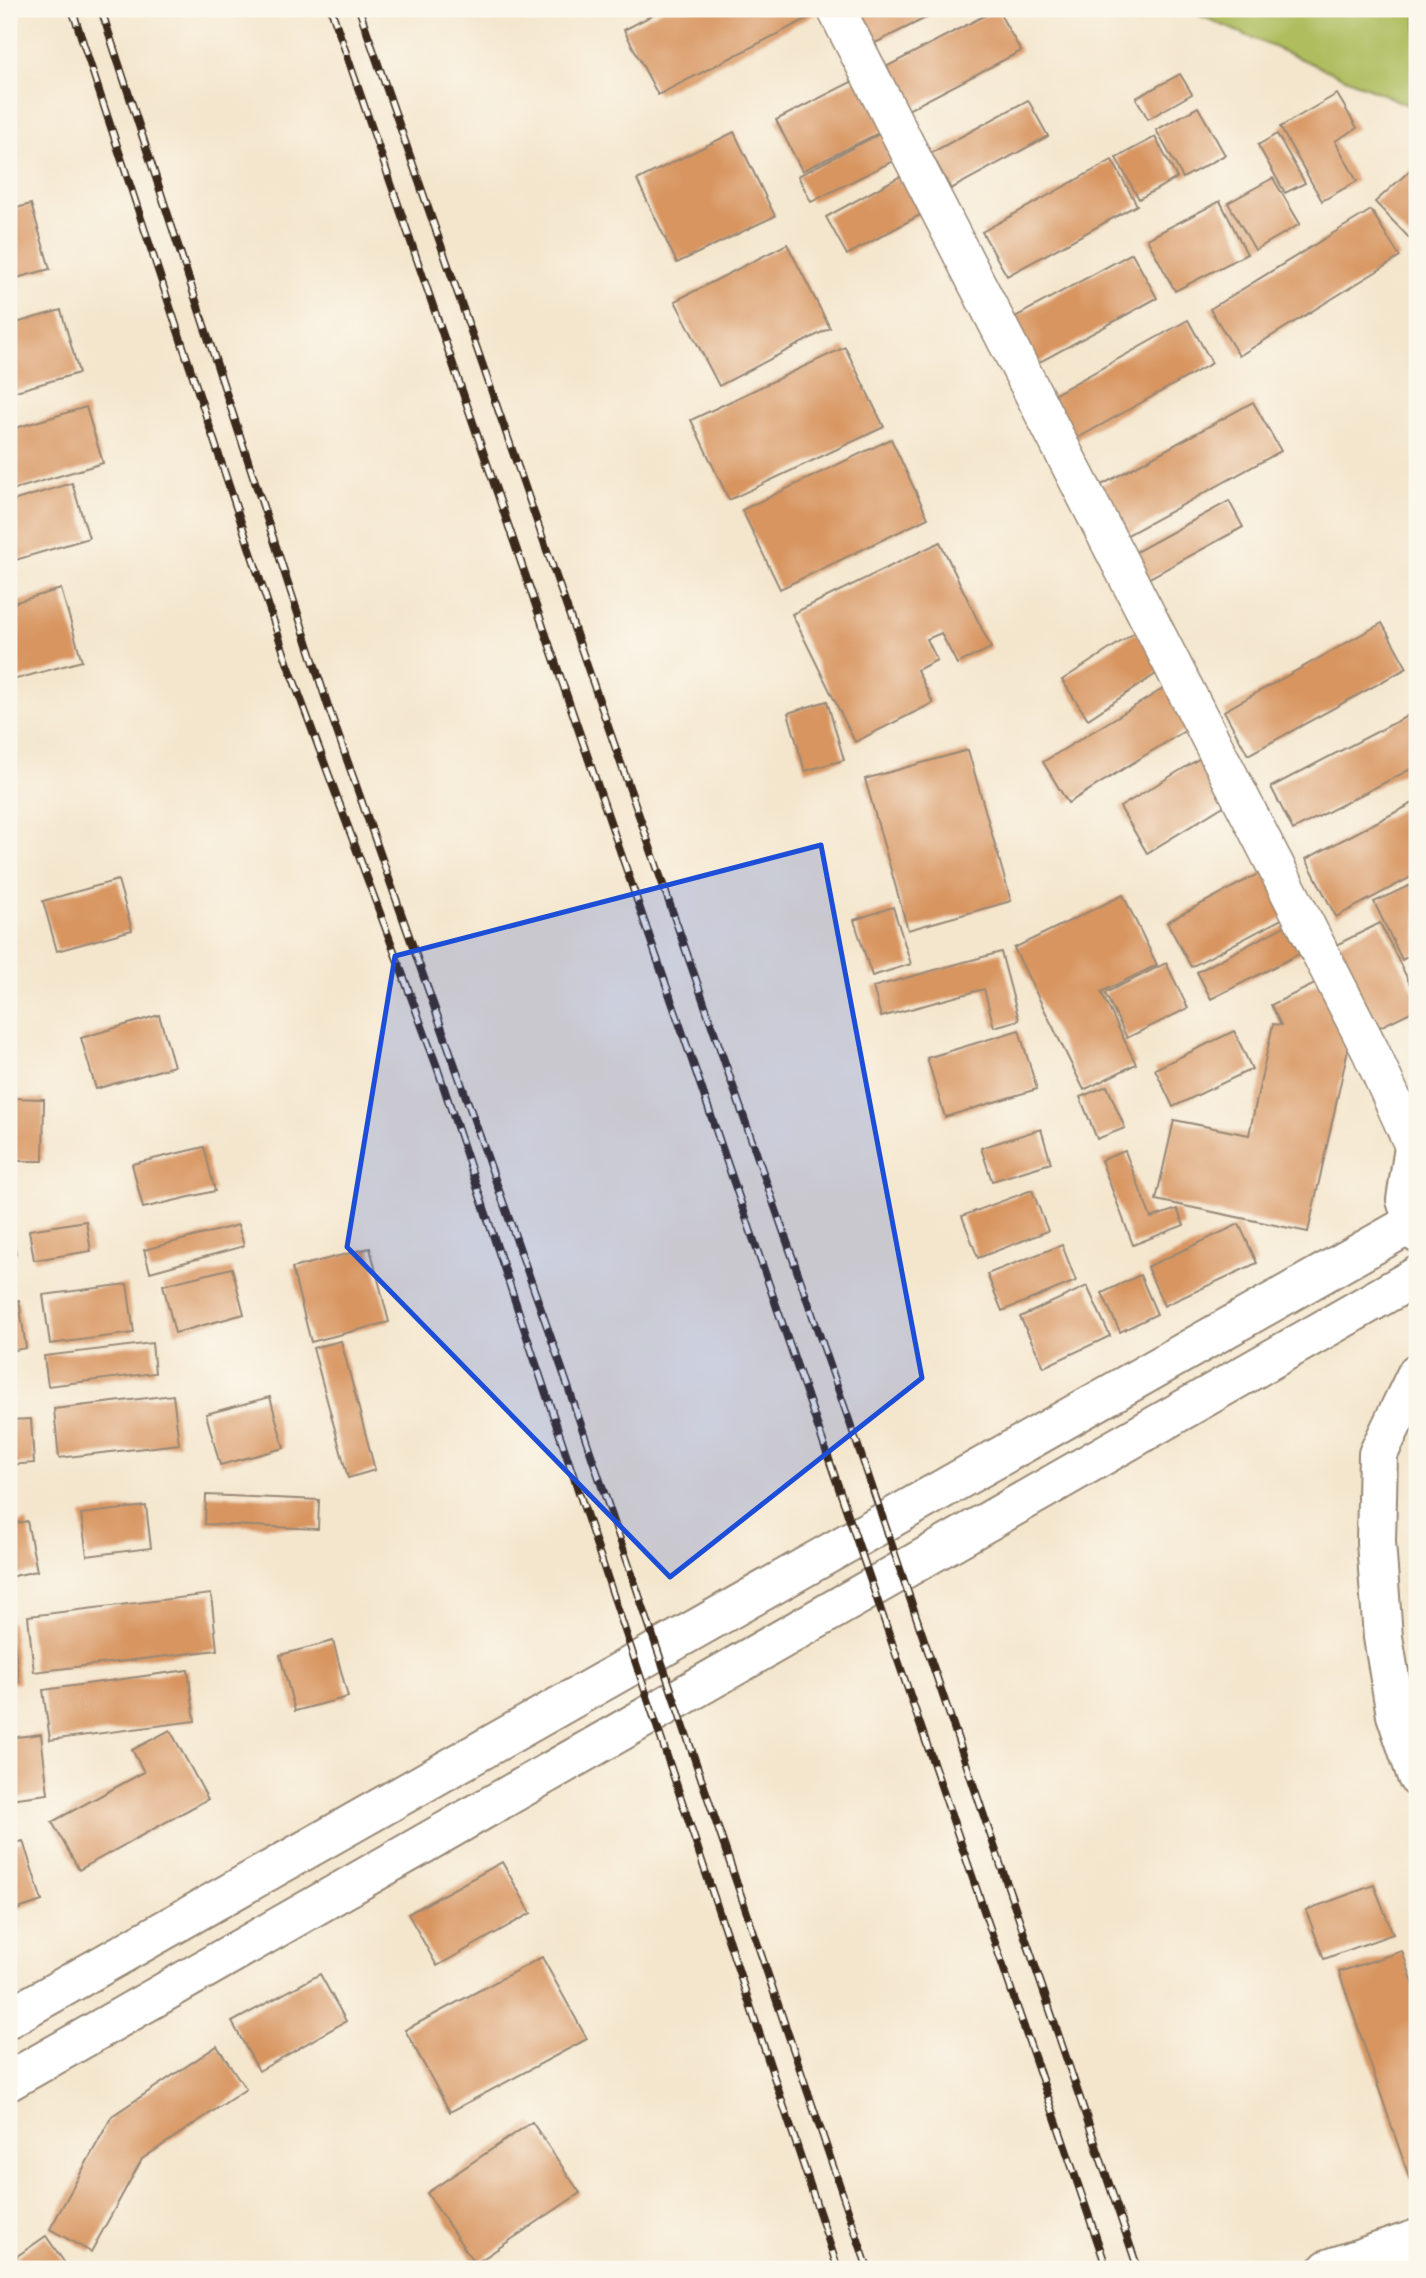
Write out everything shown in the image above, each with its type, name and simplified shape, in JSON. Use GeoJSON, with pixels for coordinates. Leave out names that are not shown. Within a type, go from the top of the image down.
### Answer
{"type":"FeatureCollection","features":[{"type":"Feature","properties":{"kind":"street"},"geometry":{"type":"LineString","coordinates":[[9,2018],[1416,1227],[1406,1200],[1416,1146],[1370,1050],[836,9]]}},
{"type":"Feature","properties":{"kind":"street"},"geometry":{"type":"LineString","coordinates":[[9,2081],[1417,1276]]}},
{"type":"Feature","properties":{"kind":"street"},"geometry":{"type":"LineString","coordinates":[[1417,1373],[1378,1454],[1376,1542],[1383,1637],[1396,1715],[1417,1777]]}},
{"type":"Feature","properties":{"kind":"street"},"geometry":{"type":"LineString","coordinates":[[1328,2269],[1417,2239]]}},
{"type":"Feature","properties":{"kind":"highlighted area"},"geometry":{"type":"Polygon","coordinates":[[[821,845],[922,1378],[670,1577],[347,1247],[395,956],[821,845]]]}},
{"type":"Feature","properties":{"kind":"green space"},"geometry":{"type":"Polygon","coordinates":[[[1185,9],[1417,9],[1417,109],[1185,9]]]}},
{"type":"Feature","properties":{"kind":"building"},"geometry":{"type":"Polygon","coordinates":[[[664,9],[813,9],[816,14],[658,95],[624,30],[664,9]]]}},
{"type":"Feature","properties":{"kind":"building"},"geometry":{"type":"Polygon","coordinates":[[[856,9],[944,9],[869,46],[856,9]]]}},
{"type":"Feature","properties":{"kind":"building"},"geometry":{"type":"Polygon","coordinates":[[[997,9],[1021,51],[906,111],[884,68],[997,9]]]}},
{"type":"Feature","properties":{"kind":"building"},"geometry":{"type":"Polygon","coordinates":[[[1180,74],[1192,94],[1148,119],[1136,98],[1180,74]]]}},
{"type":"Feature","properties":{"kind":"building"},"geometry":{"type":"Polygon","coordinates":[[[859,78],[885,130],[802,171],[776,120],[859,78]]]}},
{"type":"Feature","properties":{"kind":"building"},"geometry":{"type":"Polygon","coordinates":[[[1337,94],[1357,128],[1335,141],[1357,181],[1322,201],[1280,127],[1337,94]]]}},
{"type":"Feature","properties":{"kind":"building"},"geometry":{"type":"Polygon","coordinates":[[[1028,100],[1048,136],[951,189],[931,153],[1028,100]]]}},
{"type":"Feature","properties":{"kind":"building"},"geometry":{"type":"Polygon","coordinates":[[[1198,107],[1225,155],[1183,178],[1156,130],[1198,107]]]}},
{"type":"Feature","properties":{"kind":"building"},"geometry":{"type":"Polygon","coordinates":[[[885,131],[899,158],[811,202],[798,176],[885,131]]]}},
{"type":"Feature","properties":{"kind":"building"},"geometry":{"type":"Polygon","coordinates":[[[734,132],[775,216],[677,263],[637,180],[734,132]]]}},
{"type":"Feature","properties":{"kind":"building"},"geometry":{"type":"Polygon","coordinates":[[[1277,134],[1305,183],[1285,193],[1258,145],[1277,134]]]}},
{"type":"Feature","properties":{"kind":"building"},"geometry":{"type":"Polygon","coordinates":[[[1155,137],[1177,178],[1139,199],[1116,158],[1155,137]]]}},
{"type":"Feature","properties":{"kind":"building"},"geometry":{"type":"Polygon","coordinates":[[[1112,160],[1137,205],[1007,276],[982,232],[1112,160]]]}},
{"type":"Feature","properties":{"kind":"building"},"geometry":{"type":"Polygon","coordinates":[[[1417,164],[1417,237],[1412,241],[1375,202],[1417,164]]]}},
{"type":"Feature","properties":{"kind":"building"},"geometry":{"type":"Polygon","coordinates":[[[908,172],[929,210],[847,255],[826,217],[908,172]]]}},
{"type":"Feature","properties":{"kind":"building"},"geometry":{"type":"Polygon","coordinates":[[[1273,178],[1300,224],[1255,250],[1228,203],[1273,178]]]}},
{"type":"Feature","properties":{"kind":"building"},"geometry":{"type":"Polygon","coordinates":[[[1220,201],[1247,254],[1175,291],[1147,239],[1220,201]]]}},
{"type":"Feature","properties":{"kind":"building"},"geometry":{"type":"Polygon","coordinates":[[[31,204],[50,269],[9,280],[9,210],[31,204]]]}},
{"type":"Feature","properties":{"kind":"building"},"geometry":{"type":"Polygon","coordinates":[[[1371,210],[1400,257],[1239,356],[1210,309],[1371,210]]]}},
{"type":"Feature","properties":{"kind":"building"},"geometry":{"type":"Polygon","coordinates":[[[787,244],[830,328],[719,386],[675,301],[787,244]]]}},
{"type":"Feature","properties":{"kind":"building"},"geometry":{"type":"Polygon","coordinates":[[[1132,253],[1157,298],[1029,368],[1004,323],[1132,253]]]}},
{"type":"Feature","properties":{"kind":"building"},"geometry":{"type":"Polygon","coordinates":[[[61,310],[79,373],[9,393],[9,325],[61,310]]]}},
{"type":"Feature","properties":{"kind":"building"},"geometry":{"type":"Polygon","coordinates":[[[1188,320],[1212,363],[1067,444],[1043,401],[1188,320]]]}},
{"type":"Feature","properties":{"kind":"building"},"geometry":{"type":"Polygon","coordinates":[[[845,347],[884,427],[729,500],[691,420],[845,347]]]}},
{"type":"Feature","properties":{"kind":"building"},"geometry":{"type":"Polygon","coordinates":[[[1253,402],[1281,451],[1124,537],[1096,488],[1253,402]]]}},
{"type":"Feature","properties":{"kind":"building"},"geometry":{"type":"Polygon","coordinates":[[[86,407],[103,463],[9,491],[9,430],[86,407]]]}},
{"type":"Feature","properties":{"kind":"building"},"geometry":{"type":"Polygon","coordinates":[[[891,439],[928,518],[780,589],[742,510],[891,439]]]}},
{"type":"Feature","properties":{"kind":"building"},"geometry":{"type":"Polygon","coordinates":[[[72,483],[89,538],[9,562],[9,502],[72,483]]]}},
{"type":"Feature","properties":{"kind":"building"},"geometry":{"type":"Polygon","coordinates":[[[1229,501],[1243,527],[1146,580],[1132,554],[1229,501]]]}},
{"type":"Feature","properties":{"kind":"building"},"geometry":{"type":"Polygon","coordinates":[[[940,542],[991,648],[957,664],[941,633],[927,639],[937,660],[917,670],[933,703],[855,742],[792,614],[940,542]]]}},
{"type":"Feature","properties":{"kind":"building"},"geometry":{"type":"Polygon","coordinates":[[[61,589],[82,661],[9,681],[9,604],[61,589]]]}},
{"type":"Feature","properties":{"kind":"building"},"geometry":{"type":"Polygon","coordinates":[[[1382,623],[1407,668],[1248,755],[1224,711],[1382,623]]]}},
{"type":"Feature","properties":{"kind":"building"},"geometry":{"type":"Polygon","coordinates":[[[1136,632],[1162,670],[1088,719],[1062,680],[1136,632]]]}},
{"type":"Feature","properties":{"kind":"building"},"geometry":{"type":"Polygon","coordinates":[[[1166,687],[1191,727],[1068,803],[1043,762],[1166,687]]]}},
{"type":"Feature","properties":{"kind":"building"},"geometry":{"type":"Polygon","coordinates":[[[827,701],[844,760],[805,771],[788,713],[827,701]]]}},
{"type":"Feature","properties":{"kind":"building"},"geometry":{"type":"Polygon","coordinates":[[[1417,711],[1417,766],[1293,830],[1271,787],[1417,711]]]}},
{"type":"Feature","properties":{"kind":"building"},"geometry":{"type":"Polygon","coordinates":[[[968,750],[1011,901],[908,930],[865,779],[968,750]]]}},
{"type":"Feature","properties":{"kind":"building"},"geometry":{"type":"Polygon","coordinates":[[[1202,757],[1230,802],[1147,853],[1120,807],[1202,757]]]}},
{"type":"Feature","properties":{"kind":"building"},"geometry":{"type":"Polygon","coordinates":[[[1417,801],[1417,874],[1336,917],[1306,859],[1417,801]]]}},
{"type":"Feature","properties":{"kind":"building"},"geometry":{"type":"Polygon","coordinates":[[[1269,868],[1293,913],[1191,967],[1167,922],[1269,868]]]}},
{"type":"Feature","properties":{"kind":"building"},"geometry":{"type":"Polygon","coordinates":[[[118,880],[132,930],[57,951],[43,901],[118,880]]]}},
{"type":"Feature","properties":{"kind":"building"},"geometry":{"type":"Polygon","coordinates":[[[1417,882],[1417,952],[1402,960],[1374,902],[1417,882]]]}},
{"type":"Feature","properties":{"kind":"building"},"geometry":{"type":"Polygon","coordinates":[[[1123,895],[1157,965],[1101,992],[1136,1064],[1084,1090],[1014,948],[1123,895]]]}},
{"type":"Feature","properties":{"kind":"building"},"geometry":{"type":"Polygon","coordinates":[[[893,907],[911,964],[872,976],[854,920],[893,907]]]}},
{"type":"Feature","properties":{"kind":"building"},"geometry":{"type":"Polygon","coordinates":[[[1294,921],[1309,949],[1211,999],[1197,972],[1294,921]]]}},
{"type":"Feature","properties":{"kind":"building"},"geometry":{"type":"Polygon","coordinates":[[[1380,923],[1417,998],[1417,1009],[1372,1031],[1330,948],[1380,923]]]}},
{"type":"Feature","properties":{"kind":"building"},"geometry":{"type":"Polygon","coordinates":[[[1001,952],[1019,1020],[994,1027],[984,989],[881,1017],[873,987],[1001,952]]]}},
{"type":"Feature","properties":{"kind":"building"},"geometry":{"type":"Polygon","coordinates":[[[1166,963],[1188,1008],[1127,1038],[1105,993],[1166,963]]]}},
{"type":"Feature","properties":{"kind":"building"},"geometry":{"type":"Polygon","coordinates":[[[1321,981],[1350,1040],[1308,1232],[1156,1200],[1174,1120],[1249,1135],[1273,1024],[1281,1025],[1271,1005],[1321,981]]]}},
{"type":"Feature","properties":{"kind":"building"},"geometry":{"type":"Polygon","coordinates":[[[159,1015],[174,1066],[96,1089],[81,1038],[159,1015]]]}},
{"type":"Feature","properties":{"kind":"building"},"geometry":{"type":"Polygon","coordinates":[[[1019,1030],[1037,1089],[945,1117],[927,1058],[1019,1030]]]}},
{"type":"Feature","properties":{"kind":"building"},"geometry":{"type":"Polygon","coordinates":[[[1234,1031],[1252,1069],[1173,1107],[1155,1069],[1234,1031]]]}},
{"type":"Feature","properties":{"kind":"building"},"geometry":{"type":"Polygon","coordinates":[[[1107,1086],[1125,1128],[1097,1139],[1080,1097],[1107,1086]]]}},
{"type":"Feature","properties":{"kind":"building"},"geometry":{"type":"Polygon","coordinates":[[[9,1098],[44,1099],[43,1161],[9,1161],[9,1098]]]}},
{"type":"Feature","properties":{"kind":"building"},"geometry":{"type":"Polygon","coordinates":[[[1041,1129],[1051,1163],[992,1181],[981,1148],[1041,1129]]]}},
{"type":"Feature","properties":{"kind":"building"},"geometry":{"type":"Polygon","coordinates":[[[204,1147],[215,1191],[143,1208],[132,1164],[204,1147]]]}},
{"type":"Feature","properties":{"kind":"building"},"geometry":{"type":"Polygon","coordinates":[[[1125,1151],[1151,1218],[1177,1209],[1184,1225],[1133,1245],[1101,1160],[1125,1151]]]}},
{"type":"Feature","properties":{"kind":"building"},"geometry":{"type":"Polygon","coordinates":[[[1032,1190],[1048,1231],[978,1258],[962,1216],[1032,1190]]]}},
{"type":"Feature","properties":{"kind":"building"},"geometry":{"type":"Polygon","coordinates":[[[9,1217],[16,1254],[9,1255],[9,1217]]]}},
{"type":"Feature","properties":{"kind":"building"},"geometry":{"type":"Polygon","coordinates":[[[86,1221],[91,1251],[34,1260],[29,1230],[86,1221]]]}},
{"type":"Feature","properties":{"kind":"building"},"geometry":{"type":"Polygon","coordinates":[[[1239,1224],[1257,1263],[1164,1306],[1147,1267],[1239,1224]]]}},
{"type":"Feature","properties":{"kind":"building"},"geometry":{"type":"Polygon","coordinates":[[[238,1225],[244,1246],[150,1272],[144,1250],[238,1225]]]}},
{"type":"Feature","properties":{"kind":"building"},"geometry":{"type":"Polygon","coordinates":[[[1062,1245],[1076,1281],[1002,1311],[987,1274],[1062,1245]]]}},
{"type":"Feature","properties":{"kind":"building"},"geometry":{"type":"Polygon","coordinates":[[[370,1248],[389,1322],[311,1342],[292,1268],[370,1248]]]}},
{"type":"Feature","properties":{"kind":"building"},"geometry":{"type":"Polygon","coordinates":[[[232,1268],[244,1314],[175,1333],[163,1285],[232,1268]]]}},
{"type":"Feature","properties":{"kind":"building"},"geometry":{"type":"Polygon","coordinates":[[[1140,1275],[1157,1314],[1120,1332],[1102,1293],[1140,1275]]]}},
{"type":"Feature","properties":{"kind":"building"},"geometry":{"type":"Polygon","coordinates":[[[127,1284],[134,1333],[50,1344],[43,1295],[127,1284]]]}},
{"type":"Feature","properties":{"kind":"building"},"geometry":{"type":"Polygon","coordinates":[[[1087,1286],[1110,1336],[1044,1367],[1020,1317],[1087,1286]]]}},
{"type":"Feature","properties":{"kind":"building"},"geometry":{"type":"Polygon","coordinates":[[[19,1300],[26,1348],[9,1351],[9,1301],[19,1300]]]}},
{"type":"Feature","properties":{"kind":"building"},"geometry":{"type":"Polygon","coordinates":[[[341,1341],[375,1470],[348,1478],[313,1348],[341,1341]]]}},
{"type":"Feature","properties":{"kind":"building"},"geometry":{"type":"Polygon","coordinates":[[[152,1343],[155,1373],[48,1386],[44,1356],[152,1343]]]}},
{"type":"Feature","properties":{"kind":"building"},"geometry":{"type":"Polygon","coordinates":[[[173,1395],[179,1444],[59,1458],[54,1409],[173,1395]]]}},
{"type":"Feature","properties":{"kind":"building"},"geometry":{"type":"Polygon","coordinates":[[[270,1397],[284,1448],[220,1465],[206,1414],[270,1397]]]}},
{"type":"Feature","properties":{"kind":"building"},"geometry":{"type":"Polygon","coordinates":[[[31,1419],[34,1463],[9,1465],[9,1420],[31,1419]]]}},
{"type":"Feature","properties":{"kind":"building"},"geometry":{"type":"Polygon","coordinates":[[[206,1495],[319,1500],[318,1529],[205,1524],[206,1495]]]}},
{"type":"Feature","properties":{"kind":"building"},"geometry":{"type":"Polygon","coordinates":[[[146,1506],[151,1548],[87,1556],[81,1514],[146,1506]]]}},
{"type":"Feature","properties":{"kind":"building"},"geometry":{"type":"Polygon","coordinates":[[[27,1521],[37,1571],[9,1577],[9,1525],[27,1521]]]}},
{"type":"Feature","properties":{"kind":"building"},"geometry":{"type":"Polygon","coordinates":[[[211,1594],[217,1650],[34,1672],[28,1616],[211,1594]]]}},
{"type":"Feature","properties":{"kind":"building"},"geometry":{"type":"Polygon","coordinates":[[[9,1622],[12,1622],[19,1683],[9,1684],[9,1622]]]}},
{"type":"Feature","properties":{"kind":"building"},"geometry":{"type":"Polygon","coordinates":[[[333,1641],[348,1697],[295,1711],[280,1655],[333,1641]]]}},
{"type":"Feature","properties":{"kind":"building"},"geometry":{"type":"Polygon","coordinates":[[[188,1670],[195,1721],[50,1740],[43,1690],[188,1670]]]}},
{"type":"Feature","properties":{"kind":"building"},"geometry":{"type":"Polygon","coordinates":[[[170,1730],[208,1799],[79,1870],[52,1822],[144,1772],[132,1750],[170,1730]]]}},
{"type":"Feature","properties":{"kind":"building"},"geometry":{"type":"Polygon","coordinates":[[[41,1734],[48,1794],[9,1799],[9,1738],[41,1734]]]}},
{"type":"Feature","properties":{"kind":"building"},"geometry":{"type":"Polygon","coordinates":[[[23,1841],[42,1901],[9,1912],[9,1845],[23,1841]]]}},
{"type":"Feature","properties":{"kind":"building"},"geometry":{"type":"Polygon","coordinates":[[[502,1862],[531,1913],[437,1966],[408,1914],[502,1862]]]}},
{"type":"Feature","properties":{"kind":"building"},"geometry":{"type":"Polygon","coordinates":[[[1374,1885],[1393,1934],[1324,1959],[1306,1910],[1374,1885]]]}},
{"type":"Feature","properties":{"kind":"building"},"geometry":{"type":"Polygon","coordinates":[[[1402,1951],[1417,1995],[1417,2177],[1410,2180],[1339,1972],[1402,1951]]]}},
{"type":"Feature","properties":{"kind":"building"},"geometry":{"type":"Polygon","coordinates":[[[542,1957],[587,2039],[450,2112],[405,2030],[542,1957]]]}},
{"type":"Feature","properties":{"kind":"building"},"geometry":{"type":"Polygon","coordinates":[[[320,1974],[346,2021],[259,2071],[232,2022],[320,1974]]]}},
{"type":"Feature","properties":{"kind":"building"},"geometry":{"type":"Polygon","coordinates":[[[217,2046],[246,2089],[142,2159],[91,2252],[50,2229],[112,2116],[217,2046]]]}},
{"type":"Feature","properties":{"kind":"building"},"geometry":{"type":"Polygon","coordinates":[[[532,2122],[580,2193],[475,2264],[427,2193],[532,2122]]]}},
{"type":"Feature","properties":{"kind":"building"},"geometry":{"type":"Polygon","coordinates":[[[46,2236],[69,2269],[15,2269],[10,2261],[46,2236]]]}},
{"type":"Feature","properties":{"kind":"railway"},"geometry":{"type":"LineString","coordinates":[[72,9],[287,662],[437,1067],[838,2269]]}},
{"type":"Feature","properties":{"kind":"railway"},"geometry":{"type":"LineString","coordinates":[[101,9],[328,706],[562,1369],[868,2269]]}},
{"type":"Feature","properties":{"kind":"railway"},"geometry":{"type":"LineString","coordinates":[[331,9],[1107,2269]]}},
{"type":"Feature","properties":{"kind":"railway"},"geometry":{"type":"LineString","coordinates":[[359,9],[868,1475],[1138,2269]]}}]}
